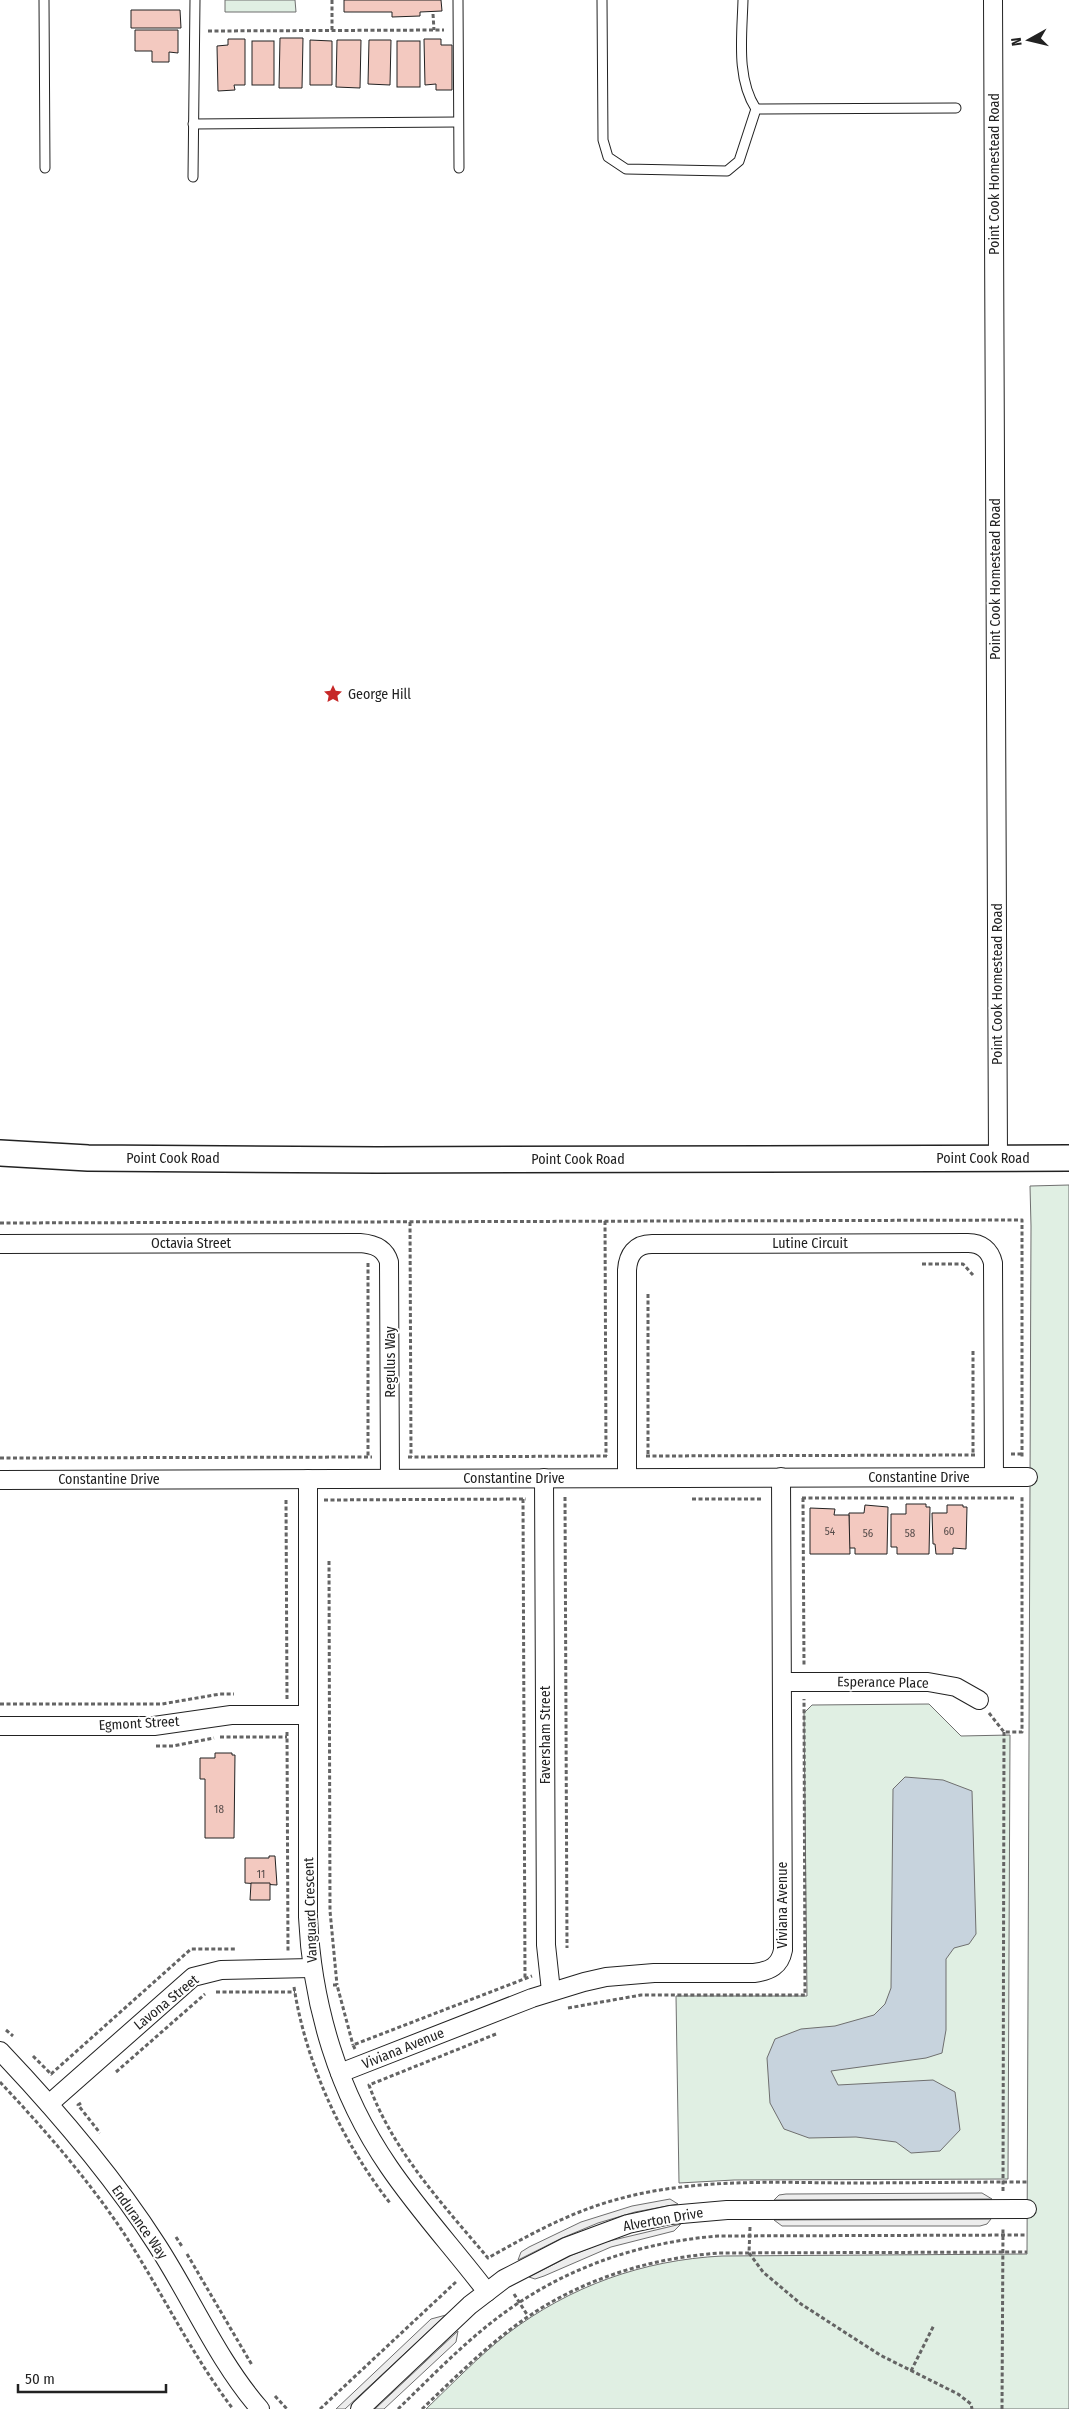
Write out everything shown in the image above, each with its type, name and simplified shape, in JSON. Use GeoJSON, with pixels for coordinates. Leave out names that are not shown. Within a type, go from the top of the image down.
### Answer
{"type":"FeatureCollection","features":[{"type":"Feature","properties":{"kind":"main road","name":"Point Cook Road"},"geometry":{"type":"LineString","coordinates":[[0,1153],[88,1158],[406,1160],[1069,1158]]}},
{"type":"Feature","properties":{"kind":"main road","name":"Point Cook Road"},"geometry":{"type":"LineString","coordinates":[[0,1168],[88,1158]]}},
{"type":"Feature","properties":{"kind":"street","name":"Point Cook Homestead Road"},"geometry":{"type":"LineString","coordinates":[[993,0],[998,1158]]}},
{"type":"Feature","properties":{"kind":"street","name":"Lutine Circuit"},"geometry":{"type":"LineString","coordinates":[[627,1477],[628,1262],[635,1249],[652,1244],[968,1243],[982,1246],[990,1254],[993,1263],[994,1476]]}},
{"type":"Feature","properties":{"kind":"street","name":"Octavia Street"},"geometry":{"type":"LineString","coordinates":[[0,1244],[375,1246]]}},
{"type":"Feature","properties":{"kind":"street","name":"Regulus Way"},"geometry":{"type":"LineString","coordinates":[[375,1246],[389,1262],[390,1478]]}},
{"type":"Feature","properties":{"kind":"street","name":"Viviana Avenue"},"geometry":{"type":"LineString","coordinates":[[340,2073],[532,1998],[584,1982],[628,1975],[765,1972],[778,1963],[783,1950],[781,1477]]}},
{"type":"Feature","properties":{"kind":"street","name":"Constantine Drive"},"geometry":{"type":"LineString","coordinates":[[0,1480],[1025,1477]]}},
{"type":"Feature","properties":{"kind":"street","name":"Vanguard Crescent"},"geometry":{"type":"LineString","coordinates":[[308,1478],[308,1917],[315,1989],[328,2041],[340,2073],[364,2125],[388,2166],[487,2292]]}},
{"type":"Feature","properties":{"kind":"street","name":"Faversham Street"},"geometry":{"type":"LineString","coordinates":[[544,1478],[547,1971],[551,1991]]}},
{"type":"Feature","properties":{"kind":"street","name":"Esperance Place"},"geometry":{"type":"LineString","coordinates":[[782,1682],[928,1682],[956,1687],[979,1700]]}},
{"type":"Feature","properties":{"kind":"street","name":"Egmont Street"},"geometry":{"type":"LineString","coordinates":[[0,1726],[154,1726],[231,1715],[308,1715]]}},
{"type":"Feature","properties":{"kind":"street","name":"Lavona Street"},"geometry":{"type":"LineString","coordinates":[[49,2104],[193,1977],[221,1970],[312,1968]]}},
{"type":"Feature","properties":{"kind":"street","name":"Endurance Way"},"geometry":{"type":"LineString","coordinates":[[0,2050],[49,2104],[108,2176],[156,2244],[230,2369],[260,2409]]}},
{"type":"Feature","properties":{"kind":"street","name":"Alverton Drive"},"geometry":{"type":"LineString","coordinates":[[360,2409],[470,2305],[504,2279],[548,2255],[610,2230],[670,2215],[750,2210],[1027,2209]]}},
{"type":"Feature","properties":{"kind":"lane"},"geometry":{"type":"LineString","coordinates":[[44,0],[45,168]]}},
{"type":"Feature","properties":{"kind":"lane"},"geometry":{"type":"LineString","coordinates":[[193,177],[195,0]]}},
{"type":"Feature","properties":{"kind":"lane"},"geometry":{"type":"LineString","coordinates":[[458,0],[459,168]]}},
{"type":"Feature","properties":{"kind":"lane"},"geometry":{"type":"LineString","coordinates":[[602,0],[603,140],[608,157],[626,169],[727,171],[739,161],[756,109],[747,94],[742,62],[742,0]]}},
{"type":"Feature","properties":{"kind":"lane"},"geometry":{"type":"LineString","coordinates":[[756,109],[956,108]]}},
{"type":"Feature","properties":{"kind":"lane"},"geometry":{"type":"LineString","coordinates":[[194,124],[458,122]]}},
{"type":"Feature","properties":{"kind":"path"},"geometry":{"type":"LineString","coordinates":[[332,0],[332,31]]}},
{"type":"Feature","properties":{"kind":"path"},"geometry":{"type":"LineString","coordinates":[[433,14],[434,30]]}},
{"type":"Feature","properties":{"kind":"path"},"geometry":{"type":"LineString","coordinates":[[195,31],[458,30]]}},
{"type":"Feature","properties":{"kind":"path"},"geometry":{"type":"LineString","coordinates":[[0,1223],[1022,1220],[1022,1454],[1025,1477],[1022,1498],[1022,1732],[1004,1732]]}},
{"type":"Feature","properties":{"kind":"path"},"geometry":{"type":"LineString","coordinates":[[605,1221],[606,1456]]}},
{"type":"Feature","properties":{"kind":"path"},"geometry":{"type":"LineString","coordinates":[[367,1222],[375,1246],[368,1457]]}},
{"type":"Feature","properties":{"kind":"path"},"geometry":{"type":"LineString","coordinates":[[410,1222],[411,1457]]}},
{"type":"Feature","properties":{"kind":"path"},"geometry":{"type":"LineString","coordinates":[[914,1264],[963,1264],[973,1274],[973,1283]]}},
{"type":"Feature","properties":{"kind":"path"},"geometry":{"type":"LineString","coordinates":[[648,1293],[648,1456]]}},
{"type":"Feature","properties":{"kind":"path"},"geometry":{"type":"LineString","coordinates":[[973,1349],[973,1456]]}},
{"type":"Feature","properties":{"kind":"path"},"geometry":{"type":"LineString","coordinates":[[0,1458],[973,1456],[1022,1454]]}},
{"type":"Feature","properties":{"kind":"path"},"geometry":{"type":"LineString","coordinates":[[353,2045],[525,1978],[567,1966],[566,1456]]}},
{"type":"Feature","properties":{"kind":"path"},"geometry":{"type":"LineString","coordinates":[[567,2009],[641,1995],[805,1995],[803,1498]]}},
{"type":"Feature","properties":{"kind":"path"},"geometry":{"type":"LineString","coordinates":[[682,1499],[1022,1498]]}},
{"type":"Feature","properties":{"kind":"path"},"geometry":{"type":"LineString","coordinates":[[524,1499],[525,1978],[532,1998]]}},
{"type":"Feature","properties":{"kind":"path"},"geometry":{"type":"LineString","coordinates":[[286,1500],[575,1499]]}},
{"type":"Feature","properties":{"kind":"path"},"geometry":{"type":"LineString","coordinates":[[328,1500],[328,1510]]}},
{"type":"Feature","properties":{"kind":"path"},"geometry":{"type":"LineString","coordinates":[[329,1560],[330,1912],[337,1985],[353,2045],[384,2118],[399,2144],[422,2176],[488,2258],[547,2225],[573,2214],[608,2202],[666,2189],[728,2183],[1027,2182]]}},
{"type":"Feature","properties":{"kind":"path"},"geometry":{"type":"LineString","coordinates":[[0,1704],[162,1704],[215,1695],[239,1694]]}},
{"type":"Feature","properties":{"kind":"path"},"geometry":{"type":"LineString","coordinates":[[277,1694],[287,1694]]}},
{"type":"Feature","properties":{"kind":"path"},"geometry":{"type":"LineString","coordinates":[[979,1700],[1004,1732],[1004,2252],[1002,2409]]}},
{"type":"Feature","properties":{"kind":"path"},"geometry":{"type":"LineString","coordinates":[[114,2074],[208,1992],[295,1992],[337,1985]]}},
{"type":"Feature","properties":{"kind":"path"},"geometry":{"type":"LineString","coordinates":[[369,2085],[504,2031]]}},
{"type":"Feature","properties":{"kind":"path"},"geometry":{"type":"LineString","coordinates":[[0,2082],[69,2160],[122,2230],[208,2374],[233,2409]]}},
{"type":"Feature","properties":{"kind":"path"},"geometry":{"type":"LineString","coordinates":[[86,2099],[78,2105],[102,2135]]}},
{"type":"Feature","properties":{"kind":"path"},"geometry":{"type":"LineString","coordinates":[[750,2210],[749,2253],[763,2272],[801,2304],[880,2355],[958,2394],[971,2404],[972,2409]]}},
{"type":"Feature","properties":{"kind":"path"},"geometry":{"type":"LineString","coordinates":[[172,2232],[256,2371]]}},
{"type":"Feature","properties":{"kind":"path"},"geometry":{"type":"LineString","coordinates":[[398,2409],[487,2326],[534,2293],[573,2272],[614,2256],[667,2242],[709,2237],[1027,2235]]}},
{"type":"Feature","properties":{"kind":"path"},"geometry":{"type":"LineString","coordinates":[[422,2409],[518,2324],[567,2294],[605,2277],[655,2262],[693,2255],[749,2253],[1027,2252]]}},
{"type":"Feature","properties":{"kind":"path"},"geometry":{"type":"LineString","coordinates":[[911,2371],[934,2326]]}},
{"type":"Feature","properties":{"kind":"path"},"geometry":{"type":"LineString","coordinates":[[270,2390],[287,2409]]}},
{"type":"Feature","properties":{"kind":"green space"},"geometry":{"type":"Polygon","coordinates":[[[225,0],[295,0],[296,12],[225,12],[225,0]]]}},
{"type":"Feature","properties":{"kind":"green space"},"geometry":{"type":"Polygon","coordinates":[[[1069,1185],[1069,2409],[426,2409],[486,2352],[531,2317],[582,2289],[608,2278],[636,2270],[664,2263],[722,2256],[1027,2254],[1030,1186],[1069,1185]]]}},
{"type":"Feature","properties":{"kind":"green space"},"geometry":{"type":"Polygon","coordinates":[[[929,1704],[961,1736],[1010,1735],[1008,2179],[734,2180],[679,2183],[676,1996],[807,1996],[804,1713],[812,1705],[929,1704]]]}},
{"type":"Feature","properties":{"kind":"shaded area"},"geometry":{"type":"Polygon","coordinates":[[[905,1777],[943,1780],[972,1791],[976,1934],[969,1944],[954,1948],[946,1959],[946,2030],[942,2053],[926,2058],[831,2071],[838,2085],[933,2080],[955,2092],[960,2130],[940,2151],[911,2153],[896,2142],[856,2137],[809,2138],[784,2129],[770,2103],[767,2058],[775,2039],[801,2029],[835,2026],[874,2015],[885,2004],[891,1988],[893,1789],[905,1777]]]}},
{"type":"Feature","properties":{"kind":"shaded area"},"geometry":{"type":"Polygon","coordinates":[[[982,2193],[992,2199],[774,2200],[779,2195],[786,2194],[982,2193]]]}},
{"type":"Feature","properties":{"kind":"shaded area"},"geometry":{"type":"Polygon","coordinates":[[[670,2199],[678,2204],[635,2212],[598,2223],[518,2260],[521,2252],[529,2247],[581,2222],[632,2206],[670,2199]]]}},
{"type":"Feature","properties":{"kind":"shaded area"},"geometry":{"type":"Polygon","coordinates":[[[991,2219],[987,2224],[980,2226],[782,2226],[774,2220],[991,2219]]]}},
{"type":"Feature","properties":{"kind":"shaded area"},"geometry":{"type":"Polygon","coordinates":[[[681,2224],[674,2231],[611,2247],[544,2276],[535,2279],[529,2277],[572,2255],[605,2242],[681,2224]]]}},
{"type":"Feature","properties":{"kind":"shaded area"},"geometry":{"type":"Polygon","coordinates":[[[446,2315],[345,2409],[336,2409],[431,2319],[446,2315]]]}},
{"type":"Feature","properties":{"kind":"shaded area"},"geometry":{"type":"Polygon","coordinates":[[[458,2331],[456,2342],[384,2409],[375,2409],[458,2331]]]}},
{"type":"Feature","properties":{"kind":"building"},"geometry":{"type":"Polygon","coordinates":[[[344,0],[441,0],[442,11],[420,12],[420,16],[392,17],[392,12],[344,12],[344,0]]]}},
{"type":"Feature","properties":{"kind":"building"},"geometry":{"type":"Polygon","coordinates":[[[131,10],[180,10],[181,28],[131,28],[131,10]]]}},
{"type":"Feature","properties":{"kind":"building"},"geometry":{"type":"Polygon","coordinates":[[[135,30],[178,30],[178,53],[169,52],[169,62],[152,62],[152,51],[135,51],[135,30]]]}},
{"type":"Feature","properties":{"kind":"building"},"geometry":{"type":"Polygon","coordinates":[[[280,38],[303,38],[302,88],[279,88],[280,38]]]}},
{"type":"Feature","properties":{"kind":"building"},"geometry":{"type":"Polygon","coordinates":[[[228,39],[245,39],[245,85],[234,85],[235,90],[218,91],[217,46],[228,45],[228,39]]]}},
{"type":"Feature","properties":{"kind":"building"},"geometry":{"type":"Polygon","coordinates":[[[424,39],[441,39],[441,45],[452,45],[452,90],[436,90],[436,84],[425,85],[424,39]]]}},
{"type":"Feature","properties":{"kind":"building"},"geometry":{"type":"Polygon","coordinates":[[[310,40],[332,41],[332,85],[310,85],[310,40]]]}},
{"type":"Feature","properties":{"kind":"building"},"geometry":{"type":"Polygon","coordinates":[[[337,40],[361,40],[360,88],[336,87],[337,40]]]}},
{"type":"Feature","properties":{"kind":"building"},"geometry":{"type":"Polygon","coordinates":[[[369,40],[391,40],[390,85],[368,84],[369,40]]]}},
{"type":"Feature","properties":{"kind":"building"},"geometry":{"type":"Polygon","coordinates":[[[252,41],[274,41],[274,85],[252,85],[252,41]]]}},
{"type":"Feature","properties":{"kind":"building"},"geometry":{"type":"Polygon","coordinates":[[[397,41],[420,41],[420,87],[397,87],[397,41]]]}},
{"type":"Feature","properties":{"kind":"building"},"geometry":{"type":"Polygon","coordinates":[[[906,1504],[926,1504],[926,1507],[930,1507],[929,1554],[897,1554],[897,1547],[891,1547],[891,1514],[906,1514],[906,1504]]]}},
{"type":"Feature","properties":{"kind":"building"},"geometry":{"type":"Polygon","coordinates":[[[865,1505],[888,1507],[887,1554],[855,1554],[855,1548],[849,1548],[849,1513],[864,1513],[865,1505]]]}},
{"type":"Feature","properties":{"kind":"building"},"geometry":{"type":"Polygon","coordinates":[[[947,1505],[963,1505],[963,1507],[967,1507],[966,1549],[953,1548],[953,1554],[936,1554],[935,1544],[933,1544],[932,1513],[947,1513],[947,1505]]]}},
{"type":"Feature","properties":{"kind":"building"},"geometry":{"type":"Polygon","coordinates":[[[810,1508],[835,1509],[834,1515],[849,1515],[850,1554],[810,1554],[810,1508]]]}},
{"type":"Feature","properties":{"kind":"building"},"geometry":{"type":"Polygon","coordinates":[[[215,1753],[232,1753],[232,1755],[235,1755],[234,1838],[205,1838],[205,1779],[200,1779],[200,1758],[215,1758],[215,1753]]]}},
{"type":"Feature","properties":{"kind":"building"},"geometry":{"type":"Polygon","coordinates":[[[269,1856],[275,1856],[277,1885],[245,1883],[245,1858],[269,1858],[269,1856]]]}},
{"type":"Feature","properties":{"kind":"building"},"geometry":{"type":"Polygon","coordinates":[[[251,1883],[270,1883],[270,1900],[250,1900],[251,1883]]]}},
{"type":"Feature","properties":{"kind":"place","name":"George Hill"},"geometry":{"type":"Point","coordinates":[333,694]}}]}
